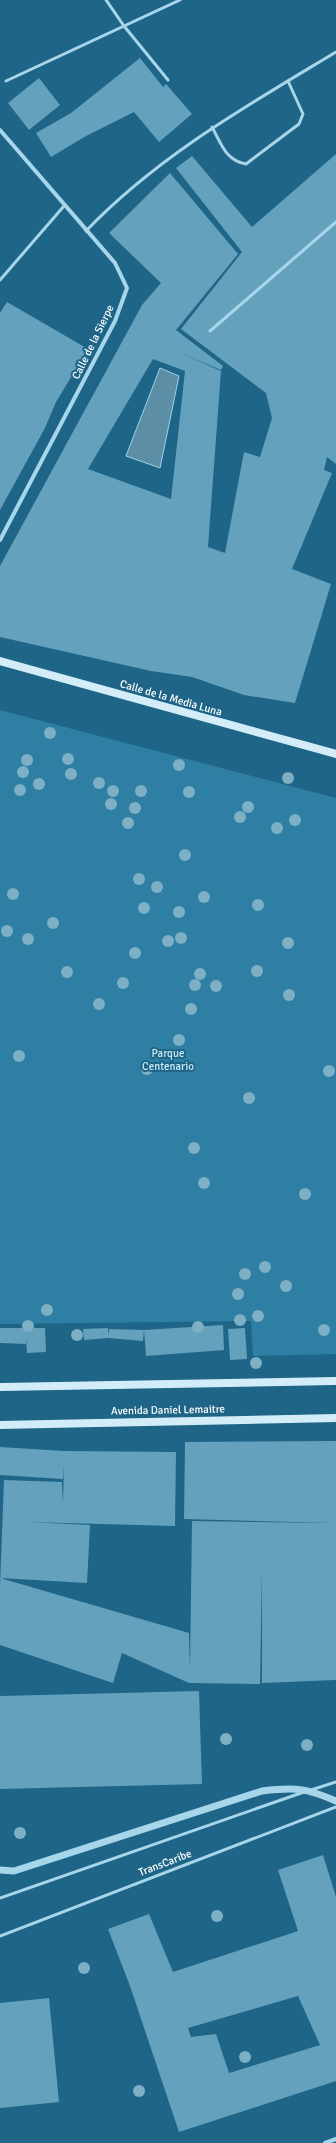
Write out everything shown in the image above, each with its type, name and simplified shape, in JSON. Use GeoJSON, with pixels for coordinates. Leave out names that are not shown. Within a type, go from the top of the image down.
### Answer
{"type":"FeatureCollection","features":[{"type":"Feature","properties":{"kind":"main road","name":"Calle de la Media Luna"},"geometry":{"type":"LineString","coordinates":[[0,661],[336,754]]}},
{"type":"Feature","properties":{"kind":"main road"},"geometry":{"type":"LineString","coordinates":[[0,1387],[336,1381]]}},
{"type":"Feature","properties":{"kind":"main road","name":"Avenida Daniel Lemaitre"},"geometry":{"type":"LineString","coordinates":[[0,1425],[336,1418]]}},
{"type":"Feature","properties":{"kind":"street","name":"Calle de la Sierpe"},"geometry":{"type":"LineString","coordinates":[[0,130],[64,206],[115,263],[127,288],[115,321],[0,540]]}},
{"type":"Feature","properties":{"kind":"street"},"geometry":{"type":"LineString","coordinates":[[0,1870],[14,1871],[262,1791],[286,1788],[311,1790],[336,1801]]}},
{"type":"Feature","properties":{"kind":"street"},"geometry":{"type":"LineString","coordinates":[[325,2143],[336,2139]]}},
{"type":"Feature","properties":{"kind":"lane"},"geometry":{"type":"LineString","coordinates":[[106,0],[124,26],[168,80]]}},
{"type":"Feature","properties":{"kind":"lane"},"geometry":{"type":"LineString","coordinates":[[6,81],[180,0]]}},
{"type":"Feature","properties":{"kind":"lane"},"geometry":{"type":"LineString","coordinates":[[86,231],[122,195],[212,127],[336,52]]}},
{"type":"Feature","properties":{"kind":"lane"},"geometry":{"type":"LineString","coordinates":[[212,127],[228,155],[236,162],[246,164],[299,124],[303,114],[288,81]]}},
{"type":"Feature","properties":{"kind":"lane"},"geometry":{"type":"LineString","coordinates":[[0,280],[64,206]]}},
{"type":"Feature","properties":{"kind":"lane"},"geometry":{"type":"LineString","coordinates":[[210,331],[336,222]]}},
{"type":"Feature","properties":{"kind":"lane","name":"TransCaribe"},"geometry":{"type":"LineString","coordinates":[[0,1898],[336,1782]]}},
{"type":"Feature","properties":{"kind":"lane","name":"TransCaribe"},"geometry":{"type":"LineString","coordinates":[[0,1936],[336,1807]]}},
{"type":"Feature","properties":{"kind":"green space","name":"Parque Centenario"},"geometry":{"type":"Polygon","coordinates":[[[0,710],[336,798],[336,1354],[253,1356],[251,1321],[0,1324],[0,710]]]}},
{"type":"Feature","properties":{"kind":"shaded area"},"geometry":{"type":"Polygon","coordinates":[[[160,368],[179,376],[160,468],[126,456],[160,368]]]}},
{"type":"Feature","properties":{"kind":"building"},"geometry":{"type":"Polygon","coordinates":[[[140,58],[163,87],[166,84],[192,114],[159,142],[134,112],[86,136],[51,157],[36,133],[71,113],[140,58]]]}},
{"type":"Feature","properties":{"kind":"building"},"geometry":{"type":"Polygon","coordinates":[[[39,78],[60,105],[29,130],[8,103],[39,78]]]}},
{"type":"Feature","properties":{"kind":"building"},"geometry":{"type":"Polygon","coordinates":[[[336,154],[336,464],[327,457],[324,470],[332,473],[292,569],[331,584],[295,703],[244,695],[192,677],[151,671],[0,637],[0,566],[142,305],[161,283],[109,233],[170,173],[238,254],[176,330],[223,366],[221,370],[180,353],[221,371],[208,547],[225,553],[244,452],[260,457],[272,418],[266,393],[181,329],[242,252],[176,168],[192,156],[252,227],[336,154]],[[153,359],[88,469],[171,499],[185,371],[153,359]]]}},
{"type":"Feature","properties":{"kind":"building"},"geometry":{"type":"Polygon","coordinates":[[[7,302],[88,349],[56,402],[45,428],[0,510],[0,313],[7,302]]]}},
{"type":"Feature","properties":{"kind":"building"},"geometry":{"type":"Polygon","coordinates":[[[223,1325],[224,1350],[146,1356],[144,1330],[223,1325]]]}},
{"type":"Feature","properties":{"kind":"building"},"geometry":{"type":"Polygon","coordinates":[[[0,1328],[45,1328],[46,1352],[27,1353],[26,1337],[26,1344],[0,1343],[0,1328]]]}},
{"type":"Feature","properties":{"kind":"building"},"geometry":{"type":"Polygon","coordinates":[[[108,1328],[108,1335],[109,1329],[144,1330],[143,1341],[108,1338],[84,1340],[83,1329],[108,1328]]]}},
{"type":"Feature","properties":{"kind":"building"},"geometry":{"type":"Polygon","coordinates":[[[245,1328],[247,1359],[230,1360],[228,1329],[245,1328]]]}},
{"type":"Feature","properties":{"kind":"building"},"geometry":{"type":"Polygon","coordinates":[[[336,1441],[336,1680],[262,1683],[262,1569],[260,1684],[189,1683],[122,1653],[113,1683],[0,1645],[0,1578],[189,1633],[190,1670],[192,1521],[331,1523],[184,1519],[185,1442],[336,1441]]]}},
{"type":"Feature","properties":{"kind":"building"},"geometry":{"type":"Polygon","coordinates":[[[0,1447],[64,1451],[176,1452],[175,1526],[28,1522],[90,1525],[87,1583],[0,1578],[4,1480],[62,1482],[63,1504],[64,1464],[63,1479],[0,1475],[0,1447]]]}},
{"type":"Feature","properties":{"kind":"building"},"geometry":{"type":"Polygon","coordinates":[[[199,1691],[202,1784],[0,1789],[0,1696],[199,1691]]]}},
{"type":"Feature","properties":{"kind":"building"},"geometry":{"type":"Polygon","coordinates":[[[323,1855],[336,1897],[336,2081],[179,2132],[130,1986],[108,1929],[149,1914],[173,1972],[298,1931],[278,1870],[323,1855]],[[298,1996],[188,2028],[191,2037],[216,2034],[229,2073],[320,2045],[298,1996]]]}},
{"type":"Feature","properties":{"kind":"building"},"geometry":{"type":"Polygon","coordinates":[[[49,1998],[59,2102],[0,2108],[0,2003],[49,1998]]]}}]}
